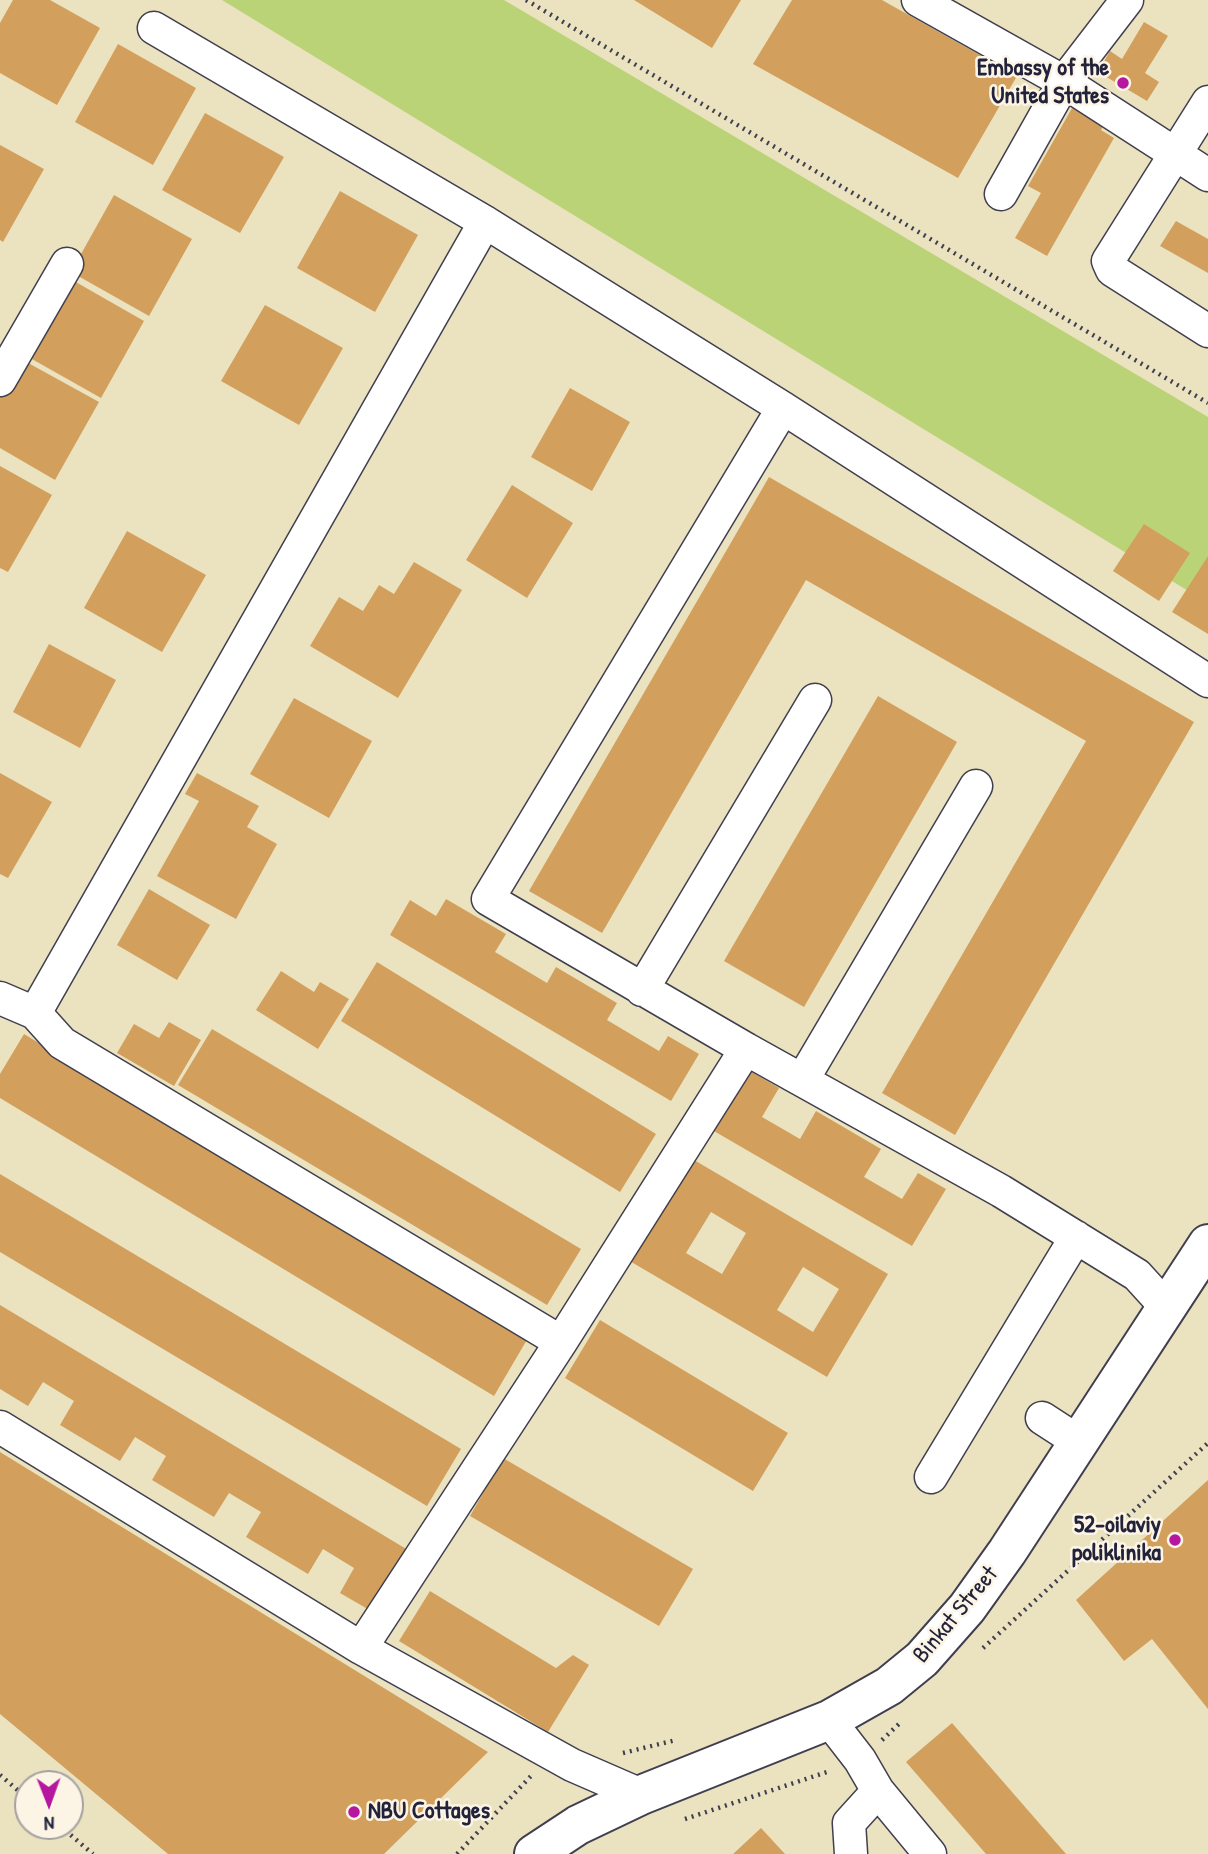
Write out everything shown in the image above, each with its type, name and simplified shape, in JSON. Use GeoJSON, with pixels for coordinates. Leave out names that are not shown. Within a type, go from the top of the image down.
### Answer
{"type":"FeatureCollection","features":[{"type":"Feature","properties":{"kind":"main road","name":"Binkat Street"},"geometry":{"type":"LineString","coordinates":[[534,1854],[578,1825],[641,1795],[829,1720],[889,1686],[922,1659],[967,1608],[1007,1552],[1208,1244]]}},
{"type":"Feature","properties":{"kind":"lane"},"geometry":{"type":"LineString","coordinates":[[918,0],[1064,82],[1208,175]]}},
{"type":"Feature","properties":{"kind":"lane"},"geometry":{"type":"LineString","coordinates":[[1001,194],[1064,82],[1126,0]]}},
{"type":"Feature","properties":{"kind":"lane"},"geometry":{"type":"LineString","coordinates":[[154,27],[485,222],[783,408],[1208,681]]}},
{"type":"Feature","properties":{"kind":"lane"},"geometry":{"type":"LineString","coordinates":[[1208,102],[1108,261],[1112,270],[1208,331]]}},
{"type":"Feature","properties":{"kind":"lane"},"geometry":{"type":"LineString","coordinates":[[35,1013],[485,222]]}},
{"type":"Feature","properties":{"kind":"lane"},"geometry":{"type":"LineString","coordinates":[[0,380],[67,264]]}},
{"type":"Feature","properties":{"kind":"lane"},"geometry":{"type":"LineString","coordinates":[[783,408],[488,899],[642,990],[1001,1191],[1137,1275],[1167,1308]]}},
{"type":"Feature","properties":{"kind":"lane"},"geometry":{"type":"LineString","coordinates":[[642,990],[815,700]]}},
{"type":"Feature","properties":{"kind":"lane"},"geometry":{"type":"LineString","coordinates":[[803,1079],[976,786]]}},
{"type":"Feature","properties":{"kind":"lane"},"geometry":{"type":"LineString","coordinates":[[0,998],[35,1013],[62,1043],[561,1342]]}},
{"type":"Feature","properties":{"kind":"lane"},"geometry":{"type":"LineString","coordinates":[[362,1648],[561,1342],[746,1049]]}},
{"type":"Feature","properties":{"kind":"lane"},"geometry":{"type":"LineString","coordinates":[[931,1477],[1076,1237]]}},
{"type":"Feature","properties":{"kind":"lane"},"geometry":{"type":"LineString","coordinates":[[1042,1418],[1079,1442]]}},
{"type":"Feature","properties":{"kind":"lane"},"geometry":{"type":"LineString","coordinates":[[0,1427],[362,1648],[572,1765],[641,1795]]}},
{"type":"Feature","properties":{"kind":"lane"},"geometry":{"type":"LineString","coordinates":[[829,1720],[860,1760],[878,1791],[930,1854]]}},
{"type":"Feature","properties":{"kind":"lane"},"geometry":{"type":"LineString","coordinates":[[851,1854],[849,1824],[878,1791]]}},
{"type":"Feature","properties":{"kind":"path"},"geometry":{"type":"LineString","coordinates":[[526,0],[1208,403]]}},
{"type":"Feature","properties":{"kind":"path"},"geometry":{"type":"LineString","coordinates":[[983,1648],[1208,1443]]}},
{"type":"Feature","properties":{"kind":"path"},"geometry":{"type":"LineString","coordinates":[[676,1821],[860,1760],[911,1713]]}},
{"type":"Feature","properties":{"kind":"path"},"geometry":{"type":"LineString","coordinates":[[457,1854],[534,1772],[678,1740]]}},
{"type":"Feature","properties":{"kind":"path"},"geometry":{"type":"LineString","coordinates":[[0,1775],[14,1787]]}},
{"type":"Feature","properties":{"kind":"path"},"geometry":{"type":"LineString","coordinates":[[76,1840],[93,1854]]}},
{"type":"Feature","properties":{"kind":"green space"},"geometry":{"type":"Polygon","coordinates":[[[222,0],[504,0],[1208,417],[1208,603],[222,0]]]}},
{"type":"Feature","properties":{"kind":"building"},"geometry":{"type":"Polygon","coordinates":[[[13,0],[50,0],[100,28],[57,105],[0,73],[0,23],[13,0]]]}},
{"type":"Feature","properties":{"kind":"building"},"geometry":{"type":"Polygon","coordinates":[[[634,0],[741,0],[712,48],[634,0]]]}},
{"type":"Feature","properties":{"kind":"building"},"geometry":{"type":"Polygon","coordinates":[[[792,0],[882,0],[1017,76],[958,178],[753,64],[792,0]]]}},
{"type":"Feature","properties":{"kind":"building"},"geometry":{"type":"Polygon","coordinates":[[[1144,22],[1168,36],[1145,73],[1159,82],[1147,101],[1098,72],[1110,51],[1122,59],[1144,22]]]}},
{"type":"Feature","properties":{"kind":"building"},"geometry":{"type":"Polygon","coordinates":[[[118,44],[196,88],[153,165],[75,122],[118,44]]]}},
{"type":"Feature","properties":{"kind":"building"},"geometry":{"type":"Polygon","coordinates":[[[1076,101],[1107,119],[1101,130],[1114,138],[1047,256],[1015,238],[1041,193],[1028,186],[1076,101]]]}},
{"type":"Feature","properties":{"kind":"building"},"geometry":{"type":"Polygon","coordinates":[[[205,113],[284,157],[240,233],[162,190],[205,113]]]}},
{"type":"Feature","properties":{"kind":"building"},"geometry":{"type":"Polygon","coordinates":[[[0,145],[44,169],[3,242],[0,240],[0,145]]]}},
{"type":"Feature","properties":{"kind":"building"},"geometry":{"type":"Polygon","coordinates":[[[340,191],[418,235],[375,312],[297,268],[340,191]]]}},
{"type":"Feature","properties":{"kind":"building"},"geometry":{"type":"Polygon","coordinates":[[[114,195],[192,239],[149,316],[71,272],[114,195]]]}},
{"type":"Feature","properties":{"kind":"building"},"geometry":{"type":"Polygon","coordinates":[[[1176,221],[1208,239],[1208,273],[1160,246],[1176,221]]]}},
{"type":"Feature","properties":{"kind":"building"},"geometry":{"type":"Polygon","coordinates":[[[67,277],[144,321],[101,398],[23,354],[67,277]]]}},
{"type":"Feature","properties":{"kind":"building"},"geometry":{"type":"Polygon","coordinates":[[[265,305],[343,348],[299,425],[221,381],[265,305]]]}},
{"type":"Feature","properties":{"kind":"building"},"geometry":{"type":"Polygon","coordinates":[[[21,359],[99,402],[55,480],[0,448],[0,396],[21,359]]]}},
{"type":"Feature","properties":{"kind":"building"},"geometry":{"type":"Polygon","coordinates":[[[570,388],[630,422],[592,491],[531,457],[570,388]]]}},
{"type":"Feature","properties":{"kind":"building"},"geometry":{"type":"Polygon","coordinates":[[[0,466],[52,495],[8,572],[0,568],[0,466]]]}},
{"type":"Feature","properties":{"kind":"building"},"geometry":{"type":"Polygon","coordinates":[[[769,477],[1194,722],[955,1135],[882,1093],[1086,741],[806,580],[602,933],[529,891],[769,477]]]}},
{"type":"Feature","properties":{"kind":"building"},"geometry":{"type":"Polygon","coordinates":[[[512,485],[573,523],[527,598],[466,560],[512,485]]]}},
{"type":"Feature","properties":{"kind":"building"},"geometry":{"type":"Polygon","coordinates":[[[1144,524],[1190,553],[1159,601],[1113,571],[1144,524]]]}},
{"type":"Feature","properties":{"kind":"building"},"geometry":{"type":"Polygon","coordinates":[[[127,531],[206,575],[162,652],[84,608],[127,531]]]}},
{"type":"Feature","properties":{"kind":"building"},"geometry":{"type":"Polygon","coordinates":[[[1208,556],[1208,634],[1172,612],[1208,556]]]}},
{"type":"Feature","properties":{"kind":"building"},"geometry":{"type":"Polygon","coordinates":[[[414,562],[462,590],[398,698],[310,646],[339,597],[363,611],[379,585],[394,594],[414,562]]]}},
{"type":"Feature","properties":{"kind":"building"},"geometry":{"type":"Polygon","coordinates":[[[49,644],[116,680],[80,748],[13,712],[49,644]]]}},
{"type":"Feature","properties":{"kind":"building"},"geometry":{"type":"Polygon","coordinates":[[[878,696],[957,742],[804,1007],[724,961],[878,696]]]}},
{"type":"Feature","properties":{"kind":"building"},"geometry":{"type":"Polygon","coordinates":[[[294,698],[372,741],[329,818],[250,774],[294,698]]]}},
{"type":"Feature","properties":{"kind":"building"},"geometry":{"type":"Polygon","coordinates":[[[0,773],[52,802],[8,878],[0,874],[0,773]]]}},
{"type":"Feature","properties":{"kind":"building"},"geometry":{"type":"Polygon","coordinates":[[[197,773],[259,806],[247,827],[277,844],[236,919],[157,876],[199,801],[185,794],[197,773]]]}},
{"type":"Feature","properties":{"kind":"building"},"geometry":{"type":"Polygon","coordinates":[[[149,889],[210,925],[177,980],[117,945],[149,889]]]}},
{"type":"Feature","properties":{"kind":"building"},"geometry":{"type":"Polygon","coordinates":[[[446,899],[506,934],[495,952],[547,983],[556,967],[617,1003],[607,1020],[659,1051],[668,1036],[699,1054],[671,1101],[390,935],[410,900],[436,916],[446,899]]]}},
{"type":"Feature","properties":{"kind":"building"},"geometry":{"type":"Polygon","coordinates":[[[377,962],[656,1134],[620,1192],[341,1021],[377,962]]]}},
{"type":"Feature","properties":{"kind":"building"},"geometry":{"type":"Polygon","coordinates":[[[281,971],[314,992],[320,982],[349,999],[318,1049],[256,1010],[281,971]]]}},
{"type":"Feature","properties":{"kind":"building"},"geometry":{"type":"Polygon","coordinates":[[[169,1022],[201,1040],[174,1086],[117,1053],[134,1024],[159,1038],[169,1022]]]}},
{"type":"Feature","properties":{"kind":"building"},"geometry":{"type":"Polygon","coordinates":[[[212,1029],[581,1249],[547,1305],[178,1085],[212,1029]]]}},
{"type":"Feature","properties":{"kind":"building"},"geometry":{"type":"Polygon","coordinates":[[[24,1034],[528,1338],[494,1396],[0,1098],[0,1074],[24,1034]]]}},
{"type":"Feature","properties":{"kind":"building"},"geometry":{"type":"Polygon","coordinates":[[[743,1067],[779,1088],[762,1117],[800,1139],[816,1111],[881,1149],[864,1177],[902,1199],[918,1173],[946,1189],[912,1246],[707,1127],[743,1067]]]}},
{"type":"Feature","properties":{"kind":"building"},"geometry":{"type":"Polygon","coordinates":[[[689,1157],[888,1274],[827,1377],[628,1260],[689,1157]],[[711,1212],[686,1253],[722,1274],[746,1233],[711,1212]],[[803,1267],[777,1310],[813,1332],[839,1289],[803,1267]]]}},
{"type":"Feature","properties":{"kind":"building"},"geometry":{"type":"Polygon","coordinates":[[[0,1174],[461,1449],[427,1506],[0,1252],[0,1174]]]}},
{"type":"Feature","properties":{"kind":"building"},"geometry":{"type":"Polygon","coordinates":[[[0,1305],[408,1550],[371,1611],[340,1593],[354,1568],[323,1549],[308,1574],[246,1537],[261,1512],[229,1493],[214,1517],[152,1480],[166,1456],[135,1437],[120,1461],[60,1425],[74,1401],[43,1382],[28,1406],[0,1389],[0,1305]]]}},
{"type":"Feature","properties":{"kind":"building"},"geometry":{"type":"Polygon","coordinates":[[[600,1320],[788,1433],[753,1491],[565,1378],[600,1320]]]}},
{"type":"Feature","properties":{"kind":"building"},"geometry":{"type":"Polygon","coordinates":[[[0,1452],[488,1752],[384,1854],[168,1854],[84,1784],[84,1770],[67,1770],[0,1714],[0,1452]]]}},
{"type":"Feature","properties":{"kind":"building"},"geometry":{"type":"Polygon","coordinates":[[[503,1458],[693,1569],[659,1626],[470,1516],[503,1458]]]}},
{"type":"Feature","properties":{"kind":"building","name":"52-oilaviy poliklinika"},"geometry":{"type":"Polygon","coordinates":[[[1208,1480],[1208,1709],[1152,1639],[1124,1661],[1076,1600],[1208,1480]]]}},
{"type":"Feature","properties":{"kind":"building"},"geometry":{"type":"Polygon","coordinates":[[[430,1591],[556,1668],[573,1655],[589,1665],[548,1732],[399,1641],[430,1591]]]}},
{"type":"Feature","properties":{"kind":"building"},"geometry":{"type":"Polygon","coordinates":[[[952,1723],[1066,1854],[986,1854],[906,1762],[952,1723]]]}},
{"type":"Feature","properties":{"kind":"building"},"geometry":{"type":"Polygon","coordinates":[[[761,1828],[785,1854],[733,1854],[761,1828]]]}},
{"type":"Feature","properties":{"kind":"place","name":"Embassy of the United States"},"geometry":{"type":"Point","coordinates":[1123,83]}},
{"type":"Feature","properties":{"kind":"place","name":"52-oilaviy poliklinika"},"geometry":{"type":"Point","coordinates":[1175,1540]}},
{"type":"Feature","properties":{"kind":"place","name":"NBU Cottages"},"geometry":{"type":"Point","coordinates":[354,1812]}}]}
